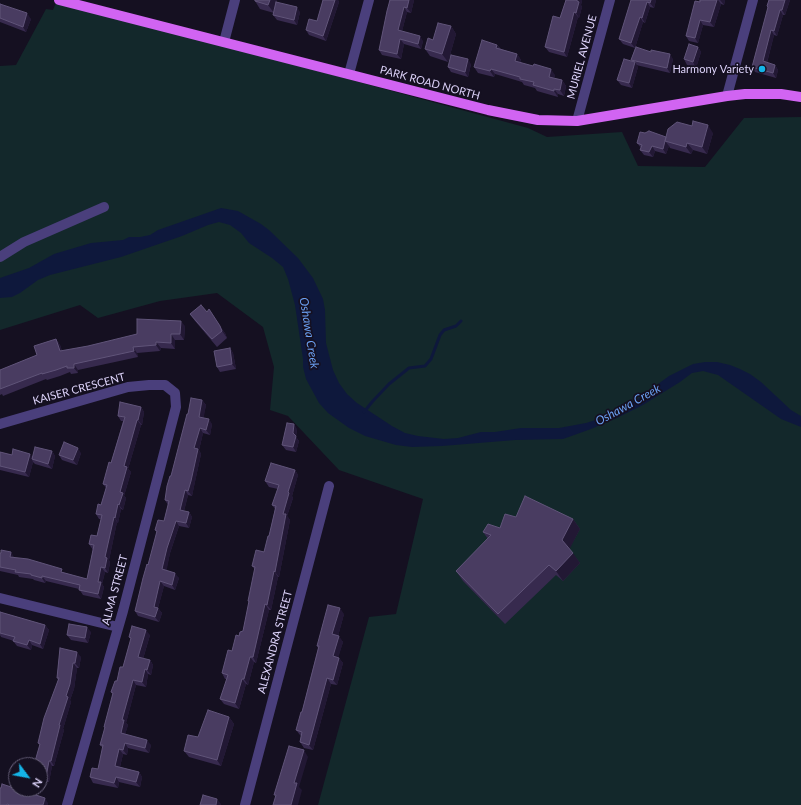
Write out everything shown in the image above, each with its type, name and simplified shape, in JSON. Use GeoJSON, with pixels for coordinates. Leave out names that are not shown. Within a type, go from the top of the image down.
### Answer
{"type":"FeatureCollection","features":[{"type":"Feature","properties":{"kind":"main road","name":"PARK ROAD NORTH"},"geometry":{"type":"LineString","coordinates":[[59,0],[488,110],[538,120],[577,121],[727,96],[764,93],[801,97]]}},
{"type":"Feature","properties":{"kind":"street"},"geometry":{"type":"LineString","coordinates":[[224,42],[235,0]]}},
{"type":"Feature","properties":{"kind":"street"},"geometry":{"type":"LineString","coordinates":[[349,74],[369,0]]}},
{"type":"Feature","properties":{"kind":"street","name":"MURIEL AVENUE"},"geometry":{"type":"LineString","coordinates":[[577,121],[610,0]]}},
{"type":"Feature","properties":{"kind":"street"},"geometry":{"type":"LineString","coordinates":[[727,96],[753,0]]}},
{"type":"Feature","properties":{"kind":"street"},"geometry":{"type":"LineString","coordinates":[[0,257],[24,242],[104,207]]}},
{"type":"Feature","properties":{"kind":"street","name":"KAISER CRESCENT"},"geometry":{"type":"LineString","coordinates":[[0,424],[128,387],[165,385]]}},
{"type":"Feature","properties":{"kind":"street","name":"ALMA STREET"},"geometry":{"type":"LineString","coordinates":[[67,805],[118,627],[176,407],[175,393],[165,385]]}},
{"type":"Feature","properties":{"kind":"street","name":"ALEXANDRA STREET"},"geometry":{"type":"LineString","coordinates":[[245,805],[329,486]]}},
{"type":"Feature","properties":{"kind":"street"},"geometry":{"type":"LineString","coordinates":[[0,598],[118,627]]}},
{"type":"Feature","properties":{"kind":"green space"},"geometry":{"type":"Polygon","coordinates":[[[57,0],[528,128],[547,137],[622,132],[638,166],[705,167],[744,118],[801,117],[801,805],[318,805],[369,617],[396,614],[423,499],[339,470],[288,416],[270,410],[274,367],[263,327],[217,293],[160,301],[98,318],[80,305],[0,330],[0,66],[16,65],[46,9],[53,10],[57,0]]]}},
{"type":"Feature","properties":{"kind":"water","name":"Oshawa Creek"},"geometry":{"type":"Polygon","coordinates":[[[221,208],[238,211],[261,224],[298,258],[313,278],[323,299],[325,310],[326,343],[333,370],[339,383],[347,394],[357,403],[405,433],[444,439],[458,438],[481,432],[495,432],[521,428],[559,428],[586,423],[599,419],[635,401],[669,376],[693,364],[705,362],[717,362],[730,365],[750,374],[761,382],[791,410],[801,416],[801,427],[781,419],[718,375],[703,371],[692,373],[643,405],[617,418],[563,439],[515,440],[412,447],[396,445],[365,436],[349,428],[328,413],[319,403],[306,379],[303,367],[295,305],[283,267],[249,243],[241,233],[230,225],[219,222],[121,257],[50,275],[38,280],[12,297],[0,298],[0,278],[29,268],[54,254],[91,243],[123,240],[129,237],[150,235],[158,230],[221,208]]]}},
{"type":"Feature","properties":{"kind":"building"},"geometry":{"type":"Polygon","coordinates":[[[255,0],[270,0],[268,5],[255,0]]]}},
{"type":"Feature","properties":{"kind":"building"},"geometry":{"type":"Polygon","coordinates":[[[323,0],[335,0],[323,36],[306,30],[309,19],[317,21],[323,0]]]}},
{"type":"Feature","properties":{"kind":"building"},"geometry":{"type":"Polygon","coordinates":[[[390,0],[409,0],[407,8],[404,7],[398,30],[420,36],[418,44],[400,39],[397,54],[379,50],[390,0]]]}},
{"type":"Feature","properties":{"kind":"building"},"geometry":{"type":"Polygon","coordinates":[[[566,0],[577,0],[579,2],[576,13],[574,12],[564,52],[545,47],[553,16],[560,18],[566,0]]]}},
{"type":"Feature","properties":{"kind":"building"},"geometry":{"type":"Polygon","coordinates":[[[631,0],[651,0],[650,3],[647,2],[642,18],[640,17],[631,43],[619,39],[631,0]]]}},
{"type":"Feature","properties":{"kind":"building"},"geometry":{"type":"Polygon","coordinates":[[[700,0],[717,0],[710,22],[700,20],[695,38],[686,36],[695,1],[700,2],[700,0]]]}},
{"type":"Feature","properties":{"kind":"building"},"geometry":{"type":"Polygon","coordinates":[[[769,0],[785,0],[782,10],[780,10],[774,31],[771,30],[763,61],[775,65],[773,73],[752,67],[769,0]]]}},
{"type":"Feature","properties":{"kind":"building"},"geometry":{"type":"Polygon","coordinates":[[[276,2],[297,7],[294,20],[273,15],[276,2]]]}},
{"type":"Feature","properties":{"kind":"building"},"geometry":{"type":"Polygon","coordinates":[[[0,4],[27,13],[23,27],[0,18],[0,4]]]}},
{"type":"Feature","properties":{"kind":"building"},"geometry":{"type":"Polygon","coordinates":[[[438,23],[451,26],[442,54],[425,49],[428,38],[433,40],[438,23]]]}},
{"type":"Feature","properties":{"kind":"building"},"geometry":{"type":"Polygon","coordinates":[[[482,40],[497,45],[496,48],[517,54],[515,61],[551,69],[549,77],[562,80],[560,90],[554,89],[554,91],[533,85],[534,82],[520,79],[520,77],[491,69],[490,71],[474,67],[482,40]]]}},
{"type":"Feature","properties":{"kind":"building"},"geometry":{"type":"Polygon","coordinates":[[[689,44],[698,47],[693,62],[684,59],[689,44]]]}},
{"type":"Feature","properties":{"kind":"building"},"geometry":{"type":"Polygon","coordinates":[[[636,47],[651,52],[651,50],[670,54],[667,68],[631,60],[636,47]]]}},
{"type":"Feature","properties":{"kind":"building"},"geometry":{"type":"Polygon","coordinates":[[[451,55],[468,59],[465,72],[448,67],[451,55]]]}},
{"type":"Feature","properties":{"kind":"building"},"geometry":{"type":"Polygon","coordinates":[[[624,59],[635,62],[629,83],[617,80],[624,59]]]}},
{"type":"Feature","properties":{"kind":"building"},"geometry":{"type":"Polygon","coordinates":[[[693,121],[708,125],[702,147],[687,143],[686,147],[665,141],[668,129],[677,122],[692,126],[693,121]]]}},
{"type":"Feature","properties":{"kind":"building"},"geometry":{"type":"Polygon","coordinates":[[[649,131],[666,137],[663,149],[652,146],[649,152],[640,150],[642,145],[637,143],[640,132],[645,133],[649,131]]]}},
{"type":"Feature","properties":{"kind":"building"},"geometry":{"type":"Polygon","coordinates":[[[201,305],[207,312],[209,309],[222,331],[212,339],[190,314],[201,305]]]}},
{"type":"Feature","properties":{"kind":"building"},"geometry":{"type":"Polygon","coordinates":[[[137,319],[181,321],[180,334],[171,334],[171,343],[156,342],[156,345],[133,347],[134,351],[74,364],[74,368],[67,368],[67,366],[42,373],[0,389],[0,370],[37,355],[34,346],[56,339],[60,351],[137,334],[137,319]]]}},
{"type":"Feature","properties":{"kind":"building"},"geometry":{"type":"Polygon","coordinates":[[[230,348],[232,364],[217,367],[214,351],[230,348]]]}},
{"type":"Feature","properties":{"kind":"building"},"geometry":{"type":"Polygon","coordinates":[[[191,398],[202,400],[199,417],[209,419],[206,430],[200,428],[194,448],[198,449],[191,481],[188,491],[185,490],[180,510],[189,512],[186,523],[176,521],[162,569],[175,573],[172,585],[160,581],[154,607],[158,608],[155,617],[135,611],[157,531],[155,530],[158,520],[164,521],[169,501],[165,500],[167,486],[188,414],[191,398]]]}},
{"type":"Feature","properties":{"kind":"building"},"geometry":{"type":"Polygon","coordinates":[[[120,402],[141,407],[124,466],[127,467],[120,492],[123,493],[119,505],[118,504],[115,518],[114,517],[105,557],[107,558],[105,568],[101,567],[98,582],[101,582],[98,594],[79,590],[80,585],[42,576],[42,578],[31,574],[15,572],[16,570],[0,567],[1,550],[11,552],[10,557],[28,559],[62,569],[61,572],[87,579],[94,545],[89,544],[91,535],[97,536],[102,515],[96,514],[98,504],[101,505],[107,485],[103,484],[109,462],[111,463],[125,417],[118,416],[120,402]]]}},
{"type":"Feature","properties":{"kind":"building"},"geometry":{"type":"Polygon","coordinates":[[[287,423],[294,424],[293,433],[296,436],[293,447],[282,445],[287,423]]]}},
{"type":"Feature","properties":{"kind":"building"},"geometry":{"type":"Polygon","coordinates":[[[64,442],[78,448],[73,460],[59,455],[64,442]]]}},
{"type":"Feature","properties":{"kind":"building"},"geometry":{"type":"Polygon","coordinates":[[[35,447],[52,451],[48,464],[32,459],[35,447]]]}},
{"type":"Feature","properties":{"kind":"building"},"geometry":{"type":"Polygon","coordinates":[[[13,449],[30,454],[25,472],[0,466],[0,452],[12,455],[13,449]]]}},
{"type":"Feature","properties":{"kind":"building"},"geometry":{"type":"Polygon","coordinates":[[[271,463],[295,470],[283,514],[286,514],[267,605],[265,604],[253,657],[250,657],[235,703],[220,699],[228,675],[222,673],[228,650],[232,651],[236,635],[239,636],[240,632],[243,631],[255,567],[252,566],[256,550],[264,552],[276,506],[272,505],[279,485],[265,481],[271,463]]]}},
{"type":"Feature","properties":{"kind":"building"},"geometry":{"type":"Polygon","coordinates":[[[525,496],[573,519],[562,540],[573,553],[556,571],[549,565],[498,614],[456,571],[491,535],[483,532],[488,524],[500,528],[505,514],[516,517],[525,496]]]}},
{"type":"Feature","properties":{"kind":"building"},"geometry":{"type":"Polygon","coordinates":[[[328,605],[340,608],[332,634],[339,636],[333,656],[339,658],[333,680],[327,678],[309,745],[300,742],[302,732],[296,730],[319,646],[317,646],[328,605]]]}},
{"type":"Feature","properties":{"kind":"building"},"geometry":{"type":"Polygon","coordinates":[[[0,612],[45,625],[40,644],[29,640],[27,645],[13,641],[15,637],[0,633],[0,612]]]}},
{"type":"Feature","properties":{"kind":"building"},"geometry":{"type":"Polygon","coordinates":[[[69,624],[87,627],[85,638],[67,635],[69,624]]]}},
{"type":"Feature","properties":{"kind":"building"},"geometry":{"type":"Polygon","coordinates":[[[132,626],[146,630],[138,657],[150,660],[147,670],[145,669],[142,682],[133,680],[122,720],[124,720],[121,733],[147,740],[145,748],[125,743],[123,750],[119,749],[115,766],[139,772],[136,782],[116,777],[114,783],[90,777],[92,768],[98,769],[103,745],[100,745],[113,693],[111,692],[115,681],[117,681],[120,667],[123,667],[131,638],[129,637],[132,626]]]}},
{"type":"Feature","properties":{"kind":"building"},"geometry":{"type":"Polygon","coordinates":[[[60,648],[77,652],[75,663],[73,663],[70,684],[66,696],[68,697],[59,725],[51,761],[49,761],[48,766],[48,757],[36,757],[44,718],[59,678],[57,678],[60,648]]]}},
{"type":"Feature","properties":{"kind":"building"},"geometry":{"type":"Polygon","coordinates":[[[208,710],[229,717],[217,760],[184,751],[188,735],[198,737],[208,710]]]}},
{"type":"Feature","properties":{"kind":"building"},"geometry":{"type":"Polygon","coordinates":[[[289,746],[304,750],[294,783],[297,783],[291,805],[273,805],[276,795],[274,795],[289,746]]]}},
{"type":"Feature","properties":{"kind":"building"},"geometry":{"type":"Polygon","coordinates":[[[2,784],[8,786],[8,797],[45,798],[43,805],[0,805],[2,784]]]}},
{"type":"Feature","properties":{"kind":"building"},"geometry":{"type":"Polygon","coordinates":[[[203,795],[217,799],[216,805],[200,805],[203,795]]]}},
{"type":"Feature","properties":{"kind":"waterway"},"geometry":{"type":"LineString","coordinates":[[364,412],[389,384],[409,368],[425,366],[431,359],[440,335],[444,330],[456,326],[461,321]]}},
{"type":"Feature","properties":{"kind":"place","name":"Harmony Variety"},"geometry":{"type":"Point","coordinates":[762,69]}}]}
